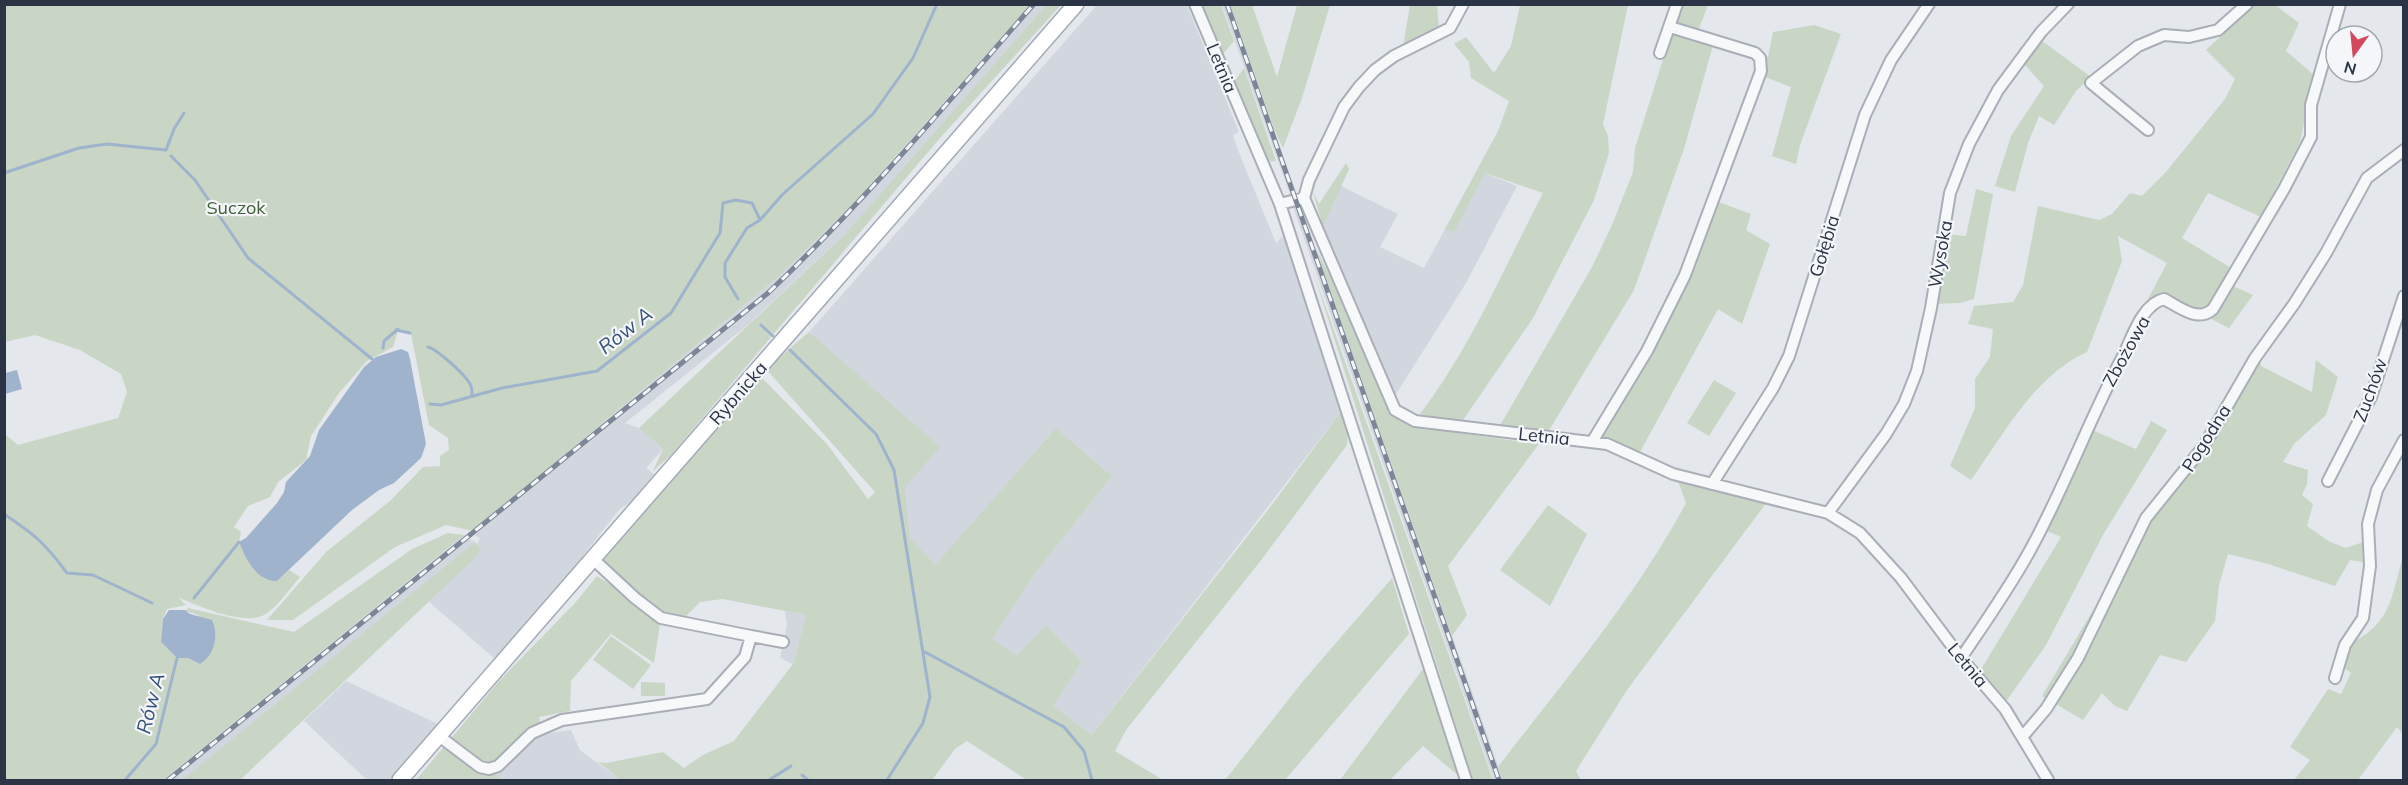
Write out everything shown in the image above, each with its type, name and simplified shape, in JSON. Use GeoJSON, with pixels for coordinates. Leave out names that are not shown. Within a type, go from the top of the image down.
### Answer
{"type":"FeatureCollection","features":[{"type":"Feature","properties":{"kind":"main road","name":"Rybnicka"},"geometry":{"type":"LineString","coordinates":[[400,780],[1076,4]]}},
{"type":"Feature","properties":{"kind":"street","name":"Letnia"},"geometry":{"type":"LineString","coordinates":[[1194,4],[1280,204],[1466,780]]}},
{"type":"Feature","properties":{"kind":"street"},"geometry":{"type":"LineString","coordinates":[[1280,204],[1304,198],[1309,180],[1344,107],[1359,87],[1375,70],[1394,56],[1450,28],[1463,4]]}},
{"type":"Feature","properties":{"kind":"street"},"geometry":{"type":"LineString","coordinates":[[1660,53],[1677,4]]}},
{"type":"Feature","properties":{"kind":"street","name":"Gołębia"},"geometry":{"type":"LineString","coordinates":[[1712,484],[1773,388],[1789,356],[1865,115],[1891,60],[1929,4]]}},
{"type":"Feature","properties":{"kind":"street","name":"Wysoka"},"geometry":{"type":"LineString","coordinates":[[1828,513],[1886,434],[1904,404],[1917,371],[1931,308],[1950,193],[1969,144],[1998,90],[2041,32],[2068,4]]}},
{"type":"Feature","properties":{"kind":"street"},"geometry":{"type":"LineString","coordinates":[[2148,130],[2091,83],[2138,46],[2164,35],[2189,37],[2218,30],[2247,4]]}},
{"type":"Feature","properties":{"kind":"street","name":"Zbożowa"},"geometry":{"type":"LineString","coordinates":[[1961,658],[2028,555],[2068,475],[2103,392],[2142,318],[2156,301],[2164,299],[2196,316],[2208,315],[2214,309],[2284,189],[2311,137],[2311,105],[2340,4]]}},
{"type":"Feature","properties":{"kind":"street"},"geometry":{"type":"LineString","coordinates":[[1593,442],[1647,351],[1685,275],[1761,70],[1760,58],[1755,53],[1670,27]]}},
{"type":"Feature","properties":{"kind":"street","name":"Pogodna"},"geometry":{"type":"LineString","coordinates":[[2023,736],[2046,709],[2078,658],[2146,518],[2204,446],[2255,358],[2294,304],[2326,253],[2367,178],[2403,150]]}},
{"type":"Feature","properties":{"kind":"street","name":"Letnia"},"geometry":{"type":"LineString","coordinates":[[1304,198],[1395,410],[1415,421],[1607,444],[1673,474],[1828,513],[1860,533],[1894,570],[1961,658],[2005,709],[2048,780]]}},
{"type":"Feature","properties":{"kind":"street","name":"Zuchów"},"geometry":{"type":"LineString","coordinates":[[2328,481],[2371,397],[2403,296]]}},
{"type":"Feature","properties":{"kind":"street"},"geometry":{"type":"LineString","coordinates":[[2335,678],[2345,645],[2363,618],[2370,566],[2368,524],[2377,490],[2403,440]]}},
{"type":"Feature","properties":{"kind":"street"},"geometry":{"type":"LineString","coordinates":[[593,559],[635,598],[661,618],[783,642]]}},
{"type":"Feature","properties":{"kind":"street"},"geometry":{"type":"LineString","coordinates":[[439,735],[480,766],[489,769],[498,766],[532,733],[562,720],[707,699],[745,657],[751,636]]}},
{"type":"Feature","properties":{"kind":"shaded area"},"geometry":{"type":"Polygon","coordinates":[[[1030,5],[1046,5],[844,235],[744,328],[625,423],[639,428],[663,449],[646,468],[654,474],[630,503],[621,508],[606,526],[541,610],[494,658],[429,602],[480,550],[477,545],[480,538],[471,533],[779,276],[855,202],[1030,5]]]}},
{"type":"Feature","properties":{"kind":"shaded area"},"geometry":{"type":"Polygon","coordinates":[[[1097,5],[1187,5],[1239,132],[1233,135],[1237,148],[1276,243],[1283,236],[1343,409],[1092,735],[1052,706],[1082,661],[1046,625],[1017,657],[991,639],[1033,576],[1112,476],[1056,428],[935,566],[910,538],[905,487],[809,332],[1097,5]]]}},
{"type":"Feature","properties":{"kind":"shaded area"},"geometry":{"type":"Polygon","coordinates":[[[1222,5],[1230,5],[1296,196],[1291,197],[1222,5]]]}},
{"type":"Feature","properties":{"kind":"shaded area"},"geometry":{"type":"Polygon","coordinates":[[[1484,173],[1517,186],[1466,283],[1393,399],[1323,227],[1341,186],[1398,214],[1380,247],[1424,268],[1445,229],[1454,231],[1484,173]]]}},
{"type":"Feature","properties":{"kind":"shaded area"},"geometry":{"type":"Polygon","coordinates":[[[1292,204],[1298,204],[1334,299],[1503,780],[1494,780],[1292,204]]]}},
{"type":"Feature","properties":{"kind":"shaded area"},"geometry":{"type":"Polygon","coordinates":[[[464,535],[475,542],[273,709],[182,780],[163,780],[464,535]]]}},
{"type":"Feature","properties":{"kind":"shaded area"},"geometry":{"type":"Polygon","coordinates":[[[785,611],[806,615],[793,664],[780,658],[787,625],[785,611]]]}},
{"type":"Feature","properties":{"kind":"shaded area"},"geometry":{"type":"Polygon","coordinates":[[[346,681],[438,724],[389,780],[367,780],[304,721],[346,681]]]}},
{"type":"Feature","properties":{"kind":"shaded area"},"geometry":{"type":"Polygon","coordinates":[[[571,730],[580,750],[619,779],[500,780],[496,775],[534,738],[543,734],[571,730]]]}},
{"type":"Feature","properties":{"kind":"green space","name":"Suczok"},"geometry":{"type":"Polygon","coordinates":[[[5,5],[1030,5],[855,202],[779,276],[473,531],[446,525],[395,547],[293,620],[267,620],[326,552],[390,501],[423,467],[440,466],[440,456],[449,450],[448,438],[429,425],[411,334],[398,331],[393,347],[367,361],[339,393],[311,436],[306,460],[278,482],[270,497],[248,506],[234,527],[241,532],[239,542],[256,570],[263,577],[277,581],[289,570],[300,577],[274,607],[264,615],[255,618],[221,614],[178,597],[186,605],[167,609],[163,619],[161,642],[177,658],[188,658],[200,664],[213,649],[215,635],[198,615],[186,611],[188,608],[294,632],[412,549],[448,533],[464,535],[163,780],[5,780],[4,433],[18,445],[118,418],[127,392],[121,374],[80,350],[35,335],[5,342],[5,5]]]}},
{"type":"Feature","properties":{"kind":"green space"},"geometry":{"type":"Polygon","coordinates":[[[1046,5],[1061,5],[940,138],[671,455],[653,471],[663,449],[639,428],[844,235],[1046,5]]]}},
{"type":"Feature","properties":{"kind":"green space"},"geometry":{"type":"Polygon","coordinates":[[[1202,5],[1221,5],[1234,41],[1223,54],[1202,5]]]}},
{"type":"Feature","properties":{"kind":"green space"},"geometry":{"type":"Polygon","coordinates":[[[1230,5],[1252,5],[1277,77],[1297,5],[1330,5],[1302,98],[1283,148],[1274,129],[1230,5]]]}},
{"type":"Feature","properties":{"kind":"green space"},"geometry":{"type":"Polygon","coordinates":[[[1410,5],[1437,5],[1439,28],[1403,46],[1410,5]]]}},
{"type":"Feature","properties":{"kind":"green space"},"geometry":{"type":"Polygon","coordinates":[[[1520,5],[1628,5],[1603,124],[1608,136],[1609,153],[1594,200],[1533,318],[1461,423],[1420,414],[1471,334],[1543,193],[1485,173],[1454,232],[1445,229],[1498,131],[1509,101],[1471,78],[1469,62],[1454,44],[1466,37],[1494,73],[1511,46],[1520,5]]]}},
{"type":"Feature","properties":{"kind":"green space"},"geometry":{"type":"Polygon","coordinates":[[[1681,5],[1708,5],[1698,31],[1680,27],[1677,21],[1681,5]]]}},
{"type":"Feature","properties":{"kind":"green space"},"geometry":{"type":"Polygon","coordinates":[[[2255,5],[2275,5],[2299,23],[2286,51],[2314,75],[2300,142],[2261,217],[2208,193],[2182,238],[2233,269],[2213,304],[2205,311],[2163,299],[2148,299],[2167,263],[2118,236],[2122,261],[2087,352],[2051,376],[2036,391],[2021,408],[1971,480],[1950,466],[1975,408],[1975,379],[1990,357],[1993,329],[1968,324],[1974,306],[2013,302],[2023,285],[2038,206],[2099,220],[2112,214],[2130,193],[2142,196],[2166,172],[2225,99],[2235,79],[2206,50],[2255,5]]]}},
{"type":"Feature","properties":{"kind":"green space"},"geometry":{"type":"Polygon","coordinates":[[[1814,25],[1841,34],[1800,145],[1796,164],[1772,156],[1791,87],[1762,76],[1761,54],[1768,57],[1773,32],[1814,25]]]}},
{"type":"Feature","properties":{"kind":"green space"},"geometry":{"type":"Polygon","coordinates":[[[1672,31],[1713,45],[1684,149],[1634,290],[1548,432],[1498,429],[1592,267],[1612,225],[1633,172],[1635,148],[1672,31]]]}},
{"type":"Feature","properties":{"kind":"green space"},"geometry":{"type":"Polygon","coordinates":[[[2032,37],[2045,43],[2091,77],[2076,91],[2054,125],[2039,116],[2028,143],[2015,192],[1995,186],[2011,136],[2044,86],[2017,56],[2032,37]]]}},
{"type":"Feature","properties":{"kind":"green space"},"geometry":{"type":"Polygon","coordinates":[[[1244,68],[1276,161],[1267,162],[1234,82],[1244,68]]]}},
{"type":"Feature","properties":{"kind":"green space"},"geometry":{"type":"Polygon","coordinates":[[[1346,163],[1349,169],[1323,227],[1313,192],[1319,204],[1346,163]]]}},
{"type":"Feature","properties":{"kind":"green space"},"geometry":{"type":"Polygon","coordinates":[[[1976,189],[1993,194],[1974,299],[1960,303],[1935,304],[1947,234],[1966,236],[1976,189]]]}},
{"type":"Feature","properties":{"kind":"green space"},"geometry":{"type":"Polygon","coordinates":[[[1716,201],[1751,214],[1746,230],[1770,244],[1742,324],[1718,309],[1640,452],[1599,438],[1716,201]]]}},
{"type":"Feature","properties":{"kind":"green space"},"geometry":{"type":"Polygon","coordinates":[[[1315,247],[1405,421],[1458,433],[1539,444],[1448,566],[1467,615],[1452,636],[1315,247]]]}},
{"type":"Feature","properties":{"kind":"green space"},"geometry":{"type":"Polygon","coordinates":[[[1313,271],[1493,780],[1473,780],[1313,271]]]}},
{"type":"Feature","properties":{"kind":"green space"},"geometry":{"type":"Polygon","coordinates":[[[2231,285],[2253,295],[2229,328],[2209,318],[2231,285]]]}},
{"type":"Feature","properties":{"kind":"green space"},"geometry":{"type":"Polygon","coordinates":[[[809,332],[940,447],[905,487],[910,538],[935,565],[1056,428],[1112,476],[1033,576],[992,639],[1017,656],[1046,625],[1082,661],[1053,706],[1092,735],[1271,506],[1343,409],[1348,426],[1347,445],[1262,559],[1126,730],[1115,751],[1163,780],[1027,780],[967,741],[955,749],[932,780],[617,780],[618,778],[598,762],[606,763],[663,752],[684,768],[703,755],[734,741],[793,664],[806,615],[723,599],[700,602],[686,616],[667,613],[660,624],[654,663],[611,634],[571,681],[570,711],[539,717],[543,734],[534,738],[496,774],[500,780],[416,780],[500,680],[575,603],[597,576],[618,589],[603,559],[760,376],[827,444],[868,499],[875,492],[766,369],[809,332]]]}},
{"type":"Feature","properties":{"kind":"green space"},"geometry":{"type":"Polygon","coordinates":[[[2259,358],[2261,366],[2312,392],[2316,360],[2338,377],[2326,415],[2294,444],[2283,462],[2308,470],[2307,484],[2302,495],[2313,504],[2307,526],[2330,542],[2346,548],[2366,541],[2367,563],[2350,560],[2335,586],[2265,563],[2228,554],[2219,585],[2215,621],[2186,662],[2160,655],[2127,711],[2115,706],[2102,693],[2083,720],[2042,696],[2095,607],[2103,610],[2147,522],[2259,358]]]}},
{"type":"Feature","properties":{"kind":"green space"},"geometry":{"type":"Polygon","coordinates":[[[1714,380],[1736,393],[1709,436],[1687,423],[1714,380]]]}},
{"type":"Feature","properties":{"kind":"green space"},"geometry":{"type":"Polygon","coordinates":[[[2151,421],[2167,430],[2103,535],[2046,645],[2005,703],[1980,671],[2061,537],[2045,530],[2090,429],[2136,449],[2151,421]]]}},
{"type":"Feature","properties":{"kind":"green space"},"geometry":{"type":"Polygon","coordinates":[[[1678,481],[1767,502],[1627,690],[1576,771],[1581,780],[1503,780],[1498,767],[1597,639],[1666,538],[1686,503],[1678,481]]]}},
{"type":"Feature","properties":{"kind":"green space"},"geometry":{"type":"Polygon","coordinates":[[[1548,505],[1587,534],[1550,606],[1500,570],[1548,505]]]}},
{"type":"Feature","properties":{"kind":"green space"},"geometry":{"type":"Polygon","coordinates":[[[475,542],[481,549],[474,559],[240,780],[182,780],[475,542]]]}},
{"type":"Feature","properties":{"kind":"green space"},"geometry":{"type":"Polygon","coordinates":[[[2403,557],[2403,734],[2397,727],[2358,780],[2294,780],[2310,760],[2290,747],[2328,689],[2341,694],[2351,673],[2343,667],[2353,642],[2376,626],[2383,617],[2392,596],[2403,557]]]}},
{"type":"Feature","properties":{"kind":"green space"},"geometry":{"type":"Polygon","coordinates":[[[1392,578],[1409,634],[1285,780],[1225,780],[1304,680],[1392,578]]]}},
{"type":"Feature","properties":{"kind":"green space"},"geometry":{"type":"Polygon","coordinates":[[[611,636],[651,665],[633,689],[593,660],[611,636]]]}},
{"type":"Feature","properties":{"kind":"green space"},"geometry":{"type":"Polygon","coordinates":[[[1423,669],[1460,777],[1423,746],[1390,780],[1340,780],[1423,669]]]}},
{"type":"Feature","properties":{"kind":"green space"},"geometry":{"type":"Polygon","coordinates":[[[641,682],[665,683],[665,696],[641,696],[641,682]]]}},
{"type":"Feature","properties":{"kind":"water"},"geometry":{"type":"Polygon","coordinates":[[[401,349],[408,352],[410,359],[426,444],[421,458],[394,483],[379,490],[352,510],[277,581],[263,577],[253,568],[239,542],[246,538],[277,503],[284,492],[286,482],[310,456],[319,430],[364,367],[376,357],[401,349]]]}},
{"type":"Feature","properties":{"kind":"water"},"geometry":{"type":"Polygon","coordinates":[[[17,370],[22,389],[5,394],[5,373],[17,370]]]}},
{"type":"Feature","properties":{"kind":"water"},"geometry":{"type":"Polygon","coordinates":[[[169,610],[185,610],[190,614],[212,620],[215,632],[214,644],[209,655],[200,664],[188,658],[177,658],[161,642],[163,619],[169,610]]]}},
{"type":"Feature","properties":{"kind":"waterway"},"geometry":{"type":"LineString","coordinates":[[738,299],[725,277],[725,263],[747,228],[760,220],[783,194],[873,114],[913,58],[937,4]]}},
{"type":"Feature","properties":{"kind":"waterway"},"geometry":{"type":"LineString","coordinates":[[4,173],[79,148],[107,144],[166,150],[174,129],[184,113]]}},
{"type":"Feature","properties":{"kind":"waterway"},"geometry":{"type":"LineString","coordinates":[[171,156],[195,180],[248,258],[372,359]]}},
{"type":"Feature","properties":{"kind":"waterway","name":"Rów A"},"geometry":{"type":"LineString","coordinates":[[430,404],[441,405],[502,388],[597,371],[671,313],[720,233],[723,203],[736,200],[752,203],[760,220]]}},
{"type":"Feature","properties":{"kind":"waterway"},"geometry":{"type":"LineString","coordinates":[[761,325],[773,336]]}},
{"type":"Feature","properties":{"kind":"waterway"},"geometry":{"type":"LineString","coordinates":[[383,348],[384,341],[398,329]]}},
{"type":"Feature","properties":{"kind":"waterway"},"geometry":{"type":"LineString","coordinates":[[396,330],[410,333]]}},
{"type":"Feature","properties":{"kind":"waterway"},"geometry":{"type":"LineString","coordinates":[[428,347],[445,358],[464,376],[471,386],[472,395]]}},
{"type":"Feature","properties":{"kind":"waterway"},"geometry":{"type":"LineString","coordinates":[[790,350],[876,434],[894,470],[930,697],[923,723],[887,780]]}},
{"type":"Feature","properties":{"kind":"waterway"},"geometry":{"type":"LineString","coordinates":[[4,514],[38,540],[67,573],[93,575],[152,603]]}},
{"type":"Feature","properties":{"kind":"waterway","name":"Rów A"},"geometry":{"type":"LineString","coordinates":[[194,598],[239,542]]}},
{"type":"Feature","properties":{"kind":"waterway"},"geometry":{"type":"LineString","coordinates":[[923,651],[1064,727],[1084,751],[1092,780]]}},
{"type":"Feature","properties":{"kind":"waterway","name":"Rów A"},"geometry":{"type":"LineString","coordinates":[[125,780],[156,744],[177,658]]}},
{"type":"Feature","properties":{"kind":"waterway"},"geometry":{"type":"LineString","coordinates":[[769,780],[791,766]]}},
{"type":"Feature","properties":{"kind":"waterway"},"geometry":{"type":"LineString","coordinates":[[802,775],[808,780]]}},
{"type":"Feature","properties":{"kind":"railway"},"geometry":{"type":"LineString","coordinates":[[168,780],[768,293],[871,188],[1034,4]]}},
{"type":"Feature","properties":{"kind":"railway"},"geometry":{"type":"LineString","coordinates":[[1227,4],[1499,780]]}}]}
